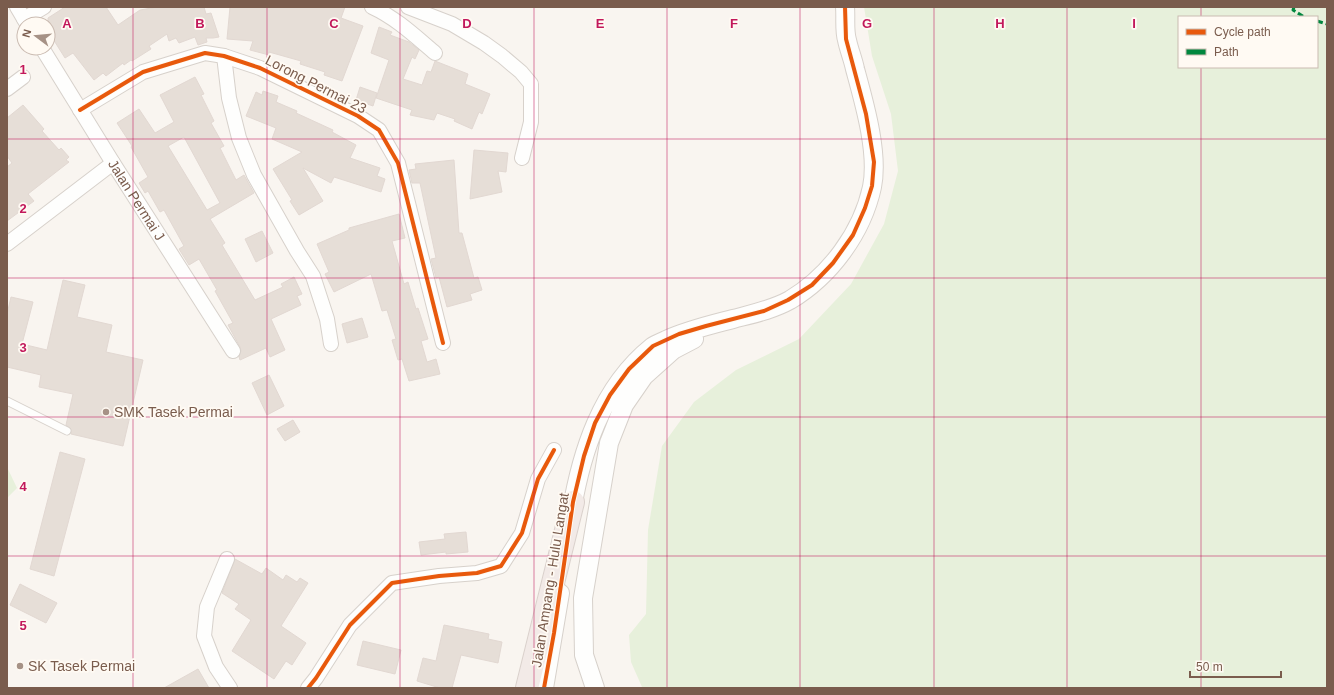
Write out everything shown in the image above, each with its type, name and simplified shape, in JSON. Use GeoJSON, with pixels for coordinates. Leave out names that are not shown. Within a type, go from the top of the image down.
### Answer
{"type":"FeatureCollection","features":[{"type":"Feature","properties":{"kind":"highway"},"geometry":{"type":"LineString","coordinates":[[527,688],[573,502]]}},
{"type":"Feature","properties":{"kind":"street"},"geometry":{"type":"LineString","coordinates":[[25,16],[44,7]]}},
{"type":"Feature","properties":{"kind":"street"},"geometry":{"type":"LineString","coordinates":[[372,7],[409,30],[435,53]]}},
{"type":"Feature","properties":{"kind":"street"},"geometry":{"type":"LineString","coordinates":[[408,7],[452,24],[484,43],[521,72],[531,84],[531,122],[522,158]]}},
{"type":"Feature","properties":{"kind":"street","name":"Jalan Ampang - Hulu Langat"},"geometry":{"type":"LineString","coordinates":[[544,688],[554,633],[573,502],[584,456],[595,423],[610,395],[629,369],[652,346],[679,334],[764,311],[788,300],[812,285],[833,263],[853,234],[865,208],[872,186],[874,162],[866,114],[846,39],[845,7]]}},
{"type":"Feature","properties":{"kind":"street","name":"Lorong Permai 23"},"geometry":{"type":"LineString","coordinates":[[80,110],[143,72],[205,53],[224,56],[260,68],[358,116],[379,130],[398,163],[443,343]]}},
{"type":"Feature","properties":{"kind":"street","name":"Jalan Permai J"},"geometry":{"type":"LineString","coordinates":[[47,56],[233,351]]}},
{"type":"Feature","properties":{"kind":"street"},"geometry":{"type":"LineString","coordinates":[[224,56],[229,98],[239,138],[254,175],[297,251],[313,276],[326,319],[331,344]]}},
{"type":"Feature","properties":{"kind":"street"},"geometry":{"type":"LineString","coordinates":[[7,89],[23,77]]}},
{"type":"Feature","properties":{"kind":"street"},"geometry":{"type":"LineString","coordinates":[[7,244],[113,163]]}},
{"type":"Feature","properties":{"kind":"street","name":"Jalan Ampang - Hulu Langat"},"geometry":{"type":"LineString","coordinates":[[595,688],[584,655],[583,598],[609,443],[624,405],[644,376],[673,350],[732,320]]}},
{"type":"Feature","properties":{"kind":"street"},"geometry":{"type":"LineString","coordinates":[[312,683],[350,625],[392,583],[438,576],[477,574],[501,566],[522,533],[538,479],[554,450]]}},
{"type":"Feature","properties":{"kind":"street"},"geometry":{"type":"LineString","coordinates":[[227,559],[207,607],[204,636],[216,667],[230,688]]}},
{"type":"Feature","properties":{"kind":"lane"},"geometry":{"type":"LineString","coordinates":[[7,401],[67,431]]}},
{"type":"Feature","properties":{"kind":"green space"},"geometry":{"type":"Polygon","coordinates":[[[864,7],[1327,7],[1327,688],[642,687],[631,662],[629,635],[646,614],[648,530],[662,446],[694,402],[736,370],[799,339],[851,284],[884,224],[898,171],[891,114],[872,56],[864,7]]]}},
{"type":"Feature","properties":{"kind":"green space"},"geometry":{"type":"Polygon","coordinates":[[[7,467],[17,488],[7,498],[7,467]]]}},
{"type":"Feature","properties":{"kind":"building"},"geometry":{"type":"Polygon","coordinates":[[[65,7],[106,7],[118,25],[140,10],[157,7],[204,7],[206,14],[211,13],[219,37],[206,38],[207,42],[198,45],[195,37],[179,43],[176,38],[169,41],[167,34],[149,46],[151,49],[132,61],[131,60],[124,65],[123,63],[106,76],[103,73],[94,80],[73,53],[65,58],[56,44],[56,16],[51,16],[65,7]]]}},
{"type":"Feature","properties":{"kind":"building"},"geometry":{"type":"Polygon","coordinates":[[[230,7],[345,7],[341,18],[363,26],[342,81],[324,75],[325,72],[300,64],[301,61],[269,52],[269,55],[250,50],[253,41],[227,39],[230,7]]]}},
{"type":"Feature","properties":{"kind":"building"},"geometry":{"type":"Polygon","coordinates":[[[379,27],[392,32],[390,35],[409,42],[419,50],[415,59],[412,57],[403,79],[422,85],[427,71],[431,72],[435,61],[468,74],[465,84],[490,94],[482,114],[479,112],[472,129],[454,121],[455,119],[437,113],[434,120],[410,115],[412,110],[376,98],[389,60],[371,53],[379,27]]]}},
{"type":"Feature","properties":{"kind":"building"},"geometry":{"type":"Polygon","coordinates":[[[195,77],[204,94],[201,95],[214,121],[211,123],[224,146],[220,148],[236,180],[244,175],[254,193],[210,219],[225,243],[222,245],[255,300],[283,287],[281,284],[294,277],[302,294],[297,296],[301,305],[271,319],[285,350],[270,357],[266,348],[240,360],[240,347],[228,325],[233,323],[215,291],[217,290],[199,259],[189,265],[179,249],[184,246],[164,210],[160,212],[148,191],[145,193],[139,183],[148,177],[131,147],[132,146],[117,123],[139,109],[155,133],[174,122],[160,95],[195,77]],[[184,137],[168,146],[207,210],[220,203],[184,137]]]}},
{"type":"Feature","properties":{"kind":"building"},"geometry":{"type":"Polygon","coordinates":[[[360,87],[377,93],[373,106],[356,100],[360,87]]]}},
{"type":"Feature","properties":{"kind":"building"},"geometry":{"type":"Polygon","coordinates":[[[263,91],[278,96],[276,102],[333,130],[332,132],[356,145],[350,158],[380,168],[377,176],[385,179],[381,192],[334,177],[331,183],[303,168],[323,201],[299,215],[290,201],[292,200],[273,169],[302,152],[272,139],[276,128],[246,116],[256,92],[262,95],[263,91]]]}},
{"type":"Feature","properties":{"kind":"building"},"geometry":{"type":"Polygon","coordinates":[[[23,105],[44,129],[42,131],[59,150],[61,148],[69,157],[66,160],[69,162],[28,194],[34,201],[7,221],[7,167],[12,163],[7,156],[7,118],[23,105]]]}},
{"type":"Feature","properties":{"kind":"building"},"geometry":{"type":"Polygon","coordinates":[[[474,150],[508,153],[506,172],[498,171],[502,192],[470,199],[474,150]]]}},
{"type":"Feature","properties":{"kind":"building"},"geometry":{"type":"Polygon","coordinates":[[[454,160],[459,233],[462,233],[474,278],[478,277],[482,290],[470,294],[472,300],[447,307],[439,277],[436,278],[431,259],[436,258],[420,183],[412,183],[409,170],[416,169],[415,164],[454,160]]]}},
{"type":"Feature","properties":{"kind":"building"},"geometry":{"type":"Polygon","coordinates":[[[399,214],[405,238],[392,241],[404,284],[408,282],[416,309],[418,308],[428,339],[421,341],[427,362],[436,359],[440,374],[409,381],[402,359],[398,360],[392,340],[396,339],[387,310],[382,311],[371,274],[334,292],[325,274],[329,272],[317,244],[349,230],[349,228],[399,214]]]}},
{"type":"Feature","properties":{"kind":"building"},"geometry":{"type":"Polygon","coordinates":[[[262,231],[273,253],[256,262],[245,239],[262,231]]]}},
{"type":"Feature","properties":{"kind":"building"},"geometry":{"type":"Polygon","coordinates":[[[63,280],[85,285],[77,317],[112,325],[106,352],[143,360],[123,446],[71,434],[71,429],[66,425],[73,394],[39,387],[41,375],[7,367],[7,314],[11,297],[33,302],[22,344],[47,350],[63,280]]]}},
{"type":"Feature","properties":{"kind":"building"},"geometry":{"type":"Polygon","coordinates":[[[362,318],[368,337],[347,343],[342,324],[362,318]]]}},
{"type":"Feature","properties":{"kind":"building"},"geometry":{"type":"Polygon","coordinates":[[[269,375],[284,406],[267,415],[252,383],[269,375]]]}},
{"type":"Feature","properties":{"kind":"building"},"geometry":{"type":"Polygon","coordinates":[[[293,420],[300,432],[285,441],[277,429],[293,420]]]}},
{"type":"Feature","properties":{"kind":"building"},"geometry":{"type":"Polygon","coordinates":[[[60,452],[85,459],[54,576],[30,569],[60,452]]]}},
{"type":"Feature","properties":{"kind":"building"},"geometry":{"type":"Polygon","coordinates":[[[466,532],[468,552],[446,554],[446,552],[421,555],[419,542],[445,539],[444,534],[466,532]]]}},
{"type":"Feature","properties":{"kind":"building"},"geometry":{"type":"Polygon","coordinates":[[[235,559],[262,574],[266,568],[283,580],[286,575],[297,582],[300,578],[308,583],[281,626],[306,643],[292,665],[286,661],[274,679],[232,651],[251,620],[235,609],[239,604],[222,593],[235,559]]]}},
{"type":"Feature","properties":{"kind":"building"},"geometry":{"type":"Polygon","coordinates":[[[20,584],[57,603],[46,623],[10,605],[20,584]]]}},
{"type":"Feature","properties":{"kind":"building"},"geometry":{"type":"Polygon","coordinates":[[[444,625],[489,634],[488,639],[502,642],[498,663],[461,655],[452,688],[440,688],[417,681],[423,658],[436,661],[444,625]]]}},
{"type":"Feature","properties":{"kind":"building"},"geometry":{"type":"Polygon","coordinates":[[[363,641],[401,650],[395,674],[357,665],[363,641]]]}},
{"type":"Feature","properties":{"kind":"building"},"geometry":{"type":"Polygon","coordinates":[[[198,669],[209,688],[164,688],[198,669]]]}},
{"type":"Feature","properties":{"kind":"marked path"},"geometry":{"type":"LineString","coordinates":[[1294,7],[1293,10],[1302,16]]}},
{"type":"Feature","properties":{"kind":"marked path"},"geometry":{"type":"LineString","coordinates":[[1318,21],[1327,24]]}},
{"type":"Feature","properties":{"kind":"cycle path"},"geometry":{"type":"LineString","coordinates":[[544,688],[554,633],[573,502],[584,456],[595,423],[610,395],[629,369],[653,346],[679,334],[764,311],[788,300],[812,285],[833,263],[853,235],[865,208],[872,186],[874,162],[866,114],[846,39],[845,7]]}},
{"type":"Feature","properties":{"kind":"cycle path"},"geometry":{"type":"LineString","coordinates":[[80,110],[143,72],[205,53],[224,56],[260,68],[358,116],[379,130],[398,163],[443,343]]}},
{"type":"Feature","properties":{"kind":"cycle path"},"geometry":{"type":"LineString","coordinates":[[308,688],[350,625],[392,583],[439,576],[477,573],[501,566],[522,533],[538,479],[554,450]]}},
{"type":"Feature","properties":{"kind":"place","name":"SMK Tasek Permai"},"geometry":{"type":"Point","coordinates":[106,412]}},
{"type":"Feature","properties":{"kind":"place","name":"SK Tasek Permai"},"geometry":{"type":"Point","coordinates":[20,666]}}]}
